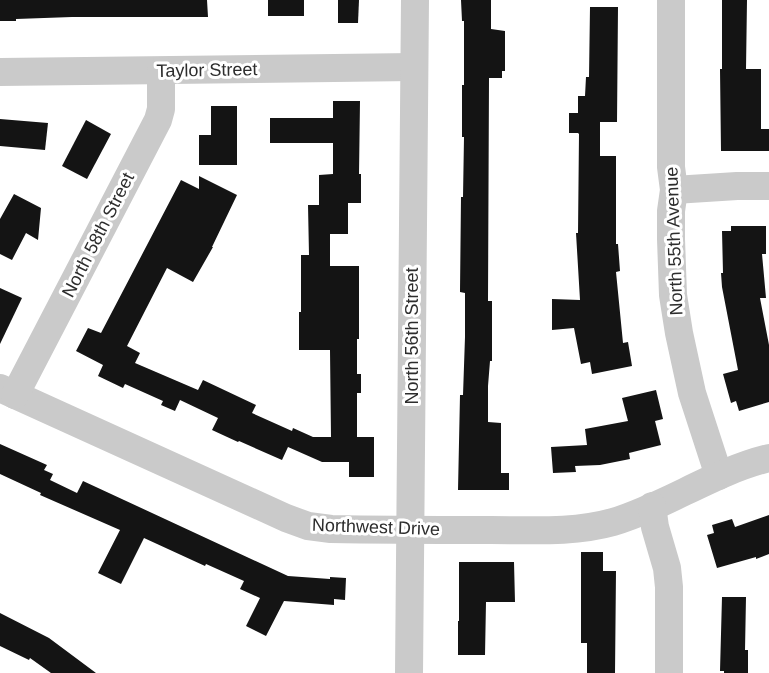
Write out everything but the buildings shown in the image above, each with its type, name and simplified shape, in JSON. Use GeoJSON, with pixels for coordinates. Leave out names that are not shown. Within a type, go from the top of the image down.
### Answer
{"type":"FeatureCollection","features":[{"type":"Feature","properties":{"kind":"street","name":"North 56th Street"},"geometry":{"type":"LineString","coordinates":[[410,673],[415,0]]}},
{"type":"Feature","properties":{"kind":"street","name":"North 55th Avenue"},"geometry":{"type":"LineString","coordinates":[[671,0],[671,167],[674,190],[671,239],[674,295],[679,333],[692,393],[719,476]]}},
{"type":"Feature","properties":{"kind":"street","name":"Taylor Street"},"geometry":{"type":"LineString","coordinates":[[0,72],[414,67]]}},
{"type":"Feature","properties":{"kind":"street","name":"North 58th Street"},"geometry":{"type":"LineString","coordinates":[[8,391],[158,120],[161,108],[161,71]]}},
{"type":"Feature","properties":{"kind":"street"},"geometry":{"type":"LineString","coordinates":[[674,190],[769,186]]}},
{"type":"Feature","properties":{"kind":"street","name":"Northwest Drive"},"geometry":{"type":"LineString","coordinates":[[8,391],[286,518],[308,526],[331,529],[574,529],[614,521],[719,476],[769,458]]}},
{"type":"Feature","properties":{"kind":"street"},"geometry":{"type":"LineString","coordinates":[[652,506],[667,568],[669,587],[669,673]]}}]}
